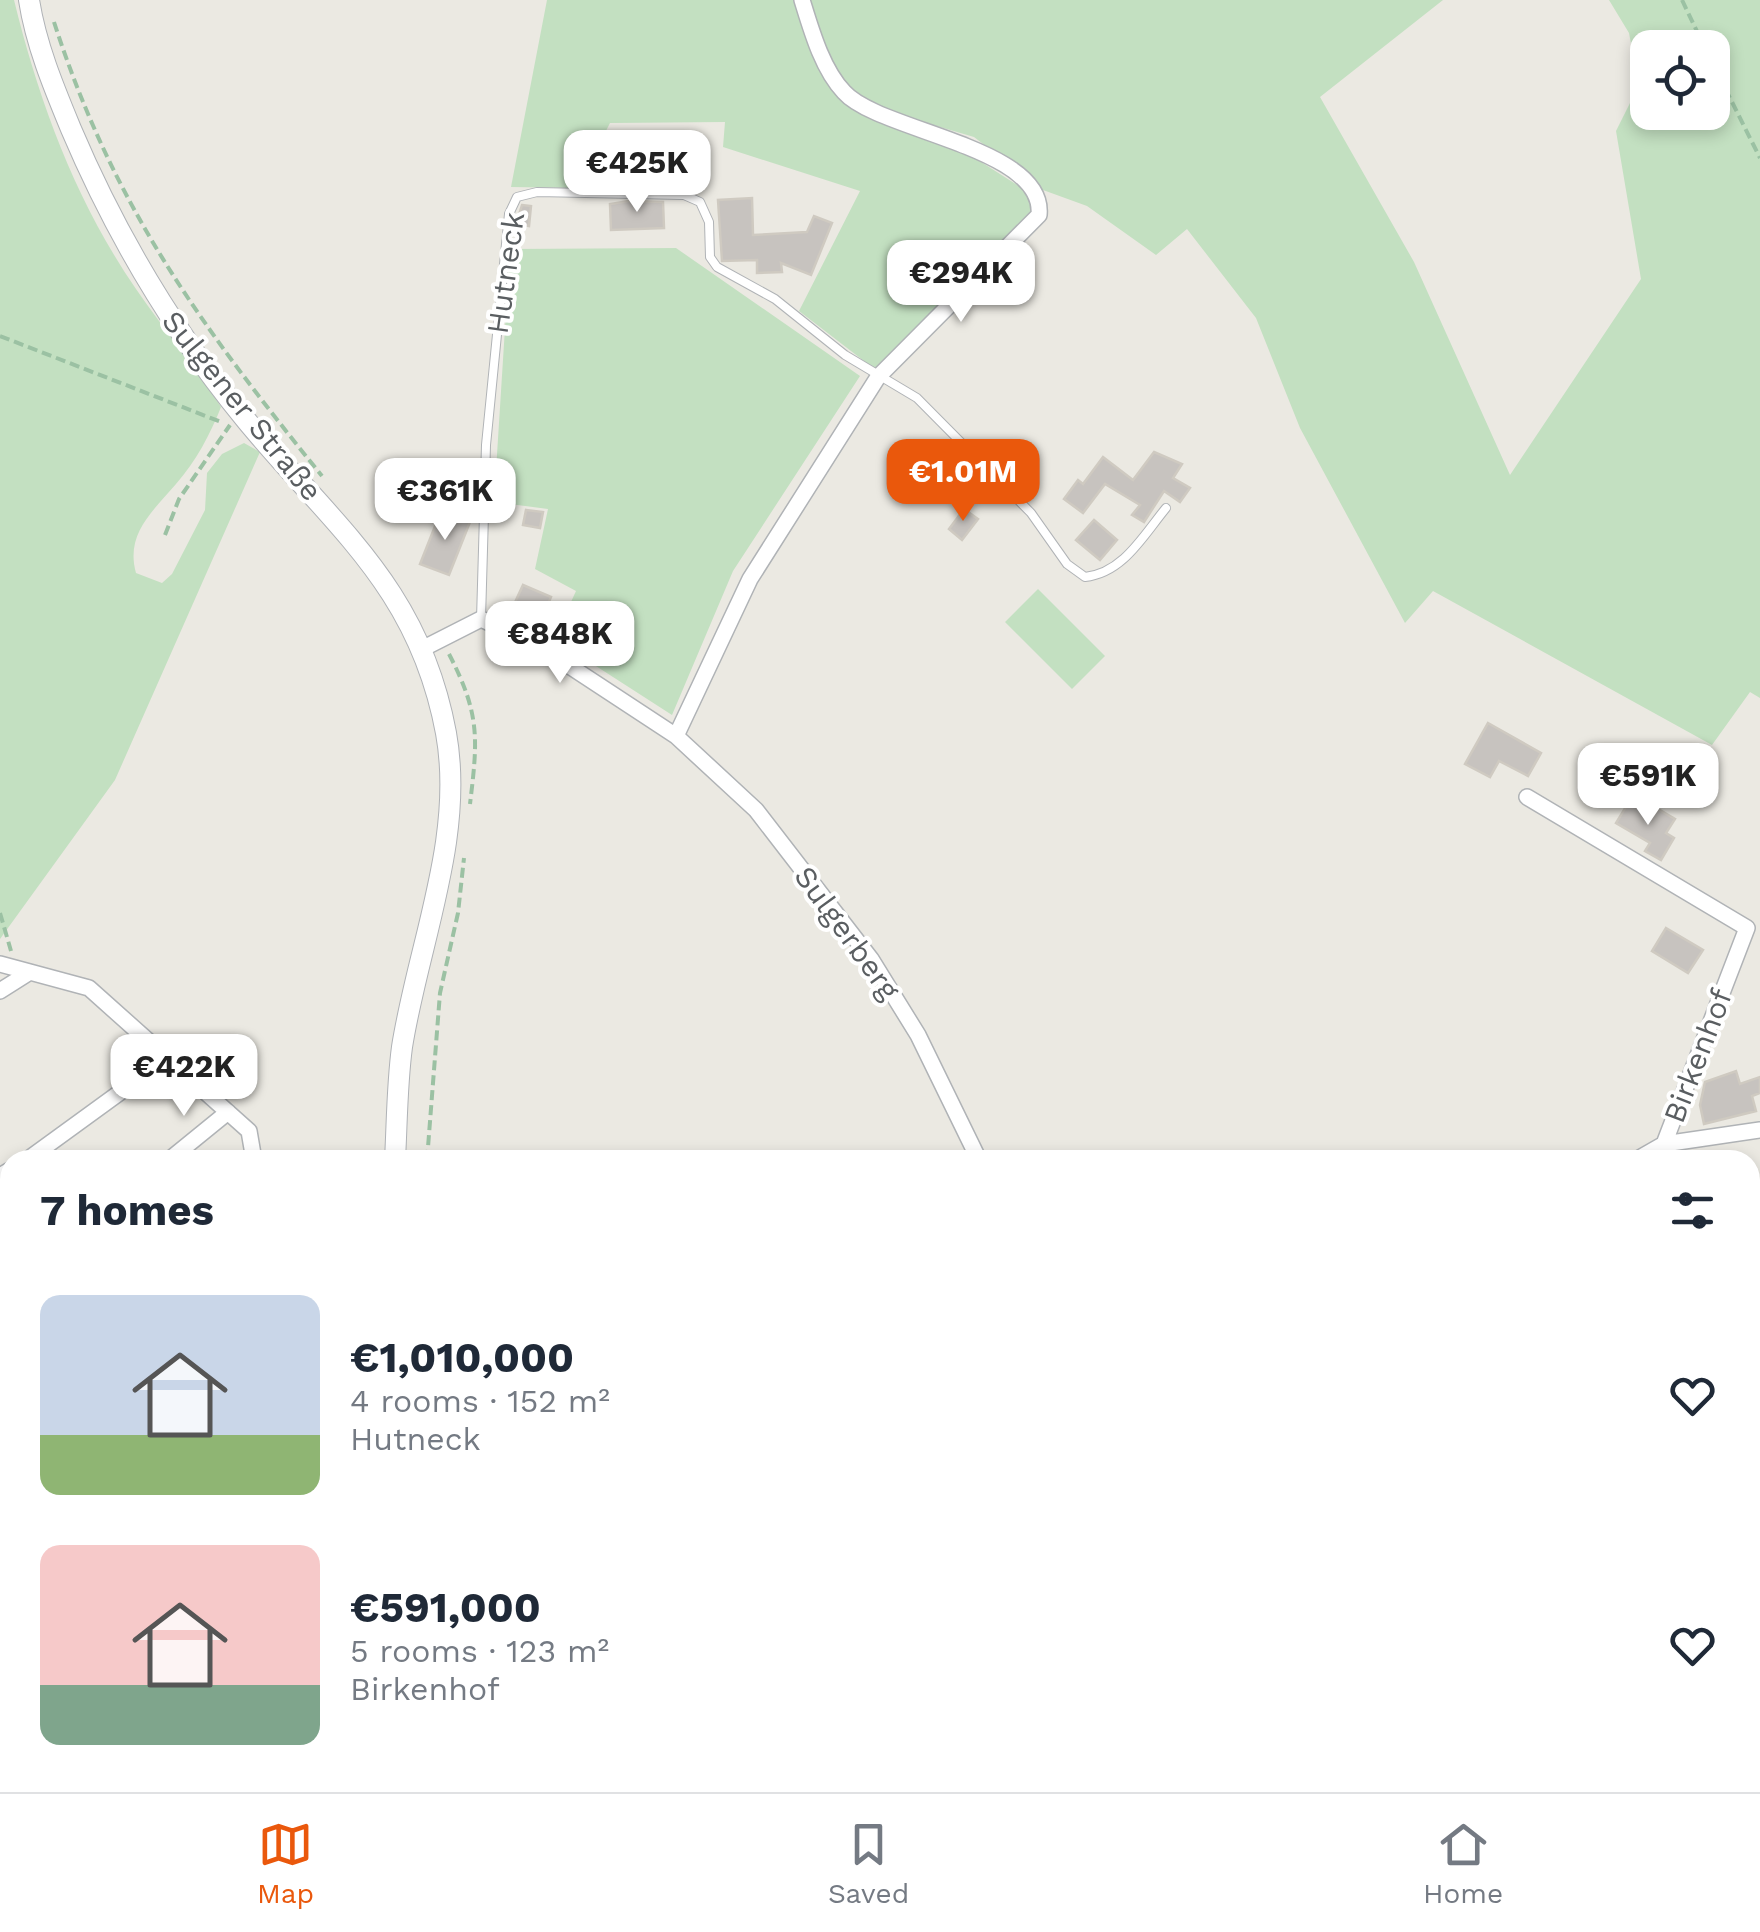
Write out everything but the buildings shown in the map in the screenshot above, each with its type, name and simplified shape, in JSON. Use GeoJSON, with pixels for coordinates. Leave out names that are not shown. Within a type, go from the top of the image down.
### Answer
{"type":"FeatureCollection","features":[{"type":"Feature","properties":{"kind":"main road","name":"Sulgener Straße"},"geometry":{"type":"LineString","coordinates":[[29,0],[51,80],[99,195],[156,298],[242,416],[396,594],[422,649],[447,736],[448,829],[402,1049],[396,1150]]}},
{"type":"Feature","properties":{"kind":"street"},"geometry":{"type":"LineString","coordinates":[[422,649],[480,620],[540,646],[676,736],[750,579],[878,377],[1038,215],[1040,202],[1034,189],[972,146],[876,113],[844,93],[814,38],[802,0]]}},
{"type":"Feature","properties":{"kind":"street","name":"Sulgerberg"},"geometry":{"type":"LineString","coordinates":[[676,736],[756,810],[870,959],[918,1035],[974,1150]]}},
{"type":"Feature","properties":{"kind":"street","name":"Birkenhof"},"geometry":{"type":"LineString","coordinates":[[1527,797],[1747,928],[1664,1144]]}},
{"type":"Feature","properties":{"kind":"street"},"geometry":{"type":"LineString","coordinates":[[0,991],[15,968],[90,988],[249,1131],[252,1150]]}},
{"type":"Feature","properties":{"kind":"street"},"geometry":{"type":"LineString","coordinates":[[41,1150],[170,1056]]}},
{"type":"Feature","properties":{"kind":"street"},"geometry":{"type":"LineString","coordinates":[[181,1150],[228,1112]]}},
{"type":"Feature","properties":{"kind":"street"},"geometry":{"type":"LineString","coordinates":[[1654,1150],[1664,1144],[1760,1130]]}},
{"type":"Feature","properties":{"kind":"lane","name":"Hutneck"},"geometry":{"type":"LineString","coordinates":[[480,620],[486,444],[509,214],[517,196],[537,192],[684,195],[700,202],[710,222],[710,257],[717,267],[774,299],[878,377],[917,398],[1031,512],[1068,564],[1084,578],[1104,576],[1126,558],[1166,508]]}},
{"type":"Feature","properties":{"kind":"path"},"geometry":{"type":"LineString","coordinates":[[1682,0],[1697,30]]}},
{"type":"Feature","properties":{"kind":"path"},"geometry":{"type":"LineString","coordinates":[[53,19],[116,178],[160,260],[260,398]]}},
{"type":"Feature","properties":{"kind":"path"},"geometry":{"type":"LineString","coordinates":[[1730,98],[1760,158]]}},
{"type":"Feature","properties":{"kind":"path"},"geometry":{"type":"LineString","coordinates":[[0,336],[230,425],[179,499],[165,536]]}},
{"type":"Feature","properties":{"kind":"path"},"geometry":{"type":"LineString","coordinates":[[0,912],[15,968]]}},
{"type":"Feature","properties":{"kind":"green space"},"geometry":{"type":"Polygon","coordinates":[[[0,0],[14,0],[48,113],[95,221],[136,289],[221,407],[196,457],[143,524],[134,546],[136,573],[162,583],[172,574],[205,510],[207,473],[222,454],[244,443],[260,452],[115,780],[0,939],[0,0]]]}},
{"type":"Feature","properties":{"kind":"green space"},"geometry":{"type":"Polygon","coordinates":[[[547,0],[795,0],[838,95],[967,153],[1028,192],[1036,214],[877,371],[799,311],[860,191],[723,147],[725,122],[610,123],[577,188],[511,187],[547,0]]]}},
{"type":"Feature","properties":{"kind":"green space"},"geometry":{"type":"Polygon","coordinates":[[[806,0],[1443,0],[1320,97],[1414,262],[1510,475],[1641,279],[1616,131],[1630,103],[1630,130],[1730,130],[1730,30],[1630,30],[1630,38],[1609,0],[1760,0],[1760,698],[1750,692],[1712,745],[1433,591],[1405,623],[1300,428],[1256,318],[1187,229],[1156,255],[1087,206],[1043,190],[974,137],[896,114],[854,95],[827,57],[806,0]]]}},
{"type":"Feature","properties":{"kind":"green space"},"geometry":{"type":"Polygon","coordinates":[[[676,248],[860,376],[733,571],[672,715],[554,639],[576,591],[535,569],[548,509],[494,502],[510,249],[676,248]]]}},
{"type":"Feature","properties":{"kind":"green space"},"geometry":{"type":"Polygon","coordinates":[[[1038,589],[1105,656],[1072,689],[1005,622],[1038,589]]]}}]}
